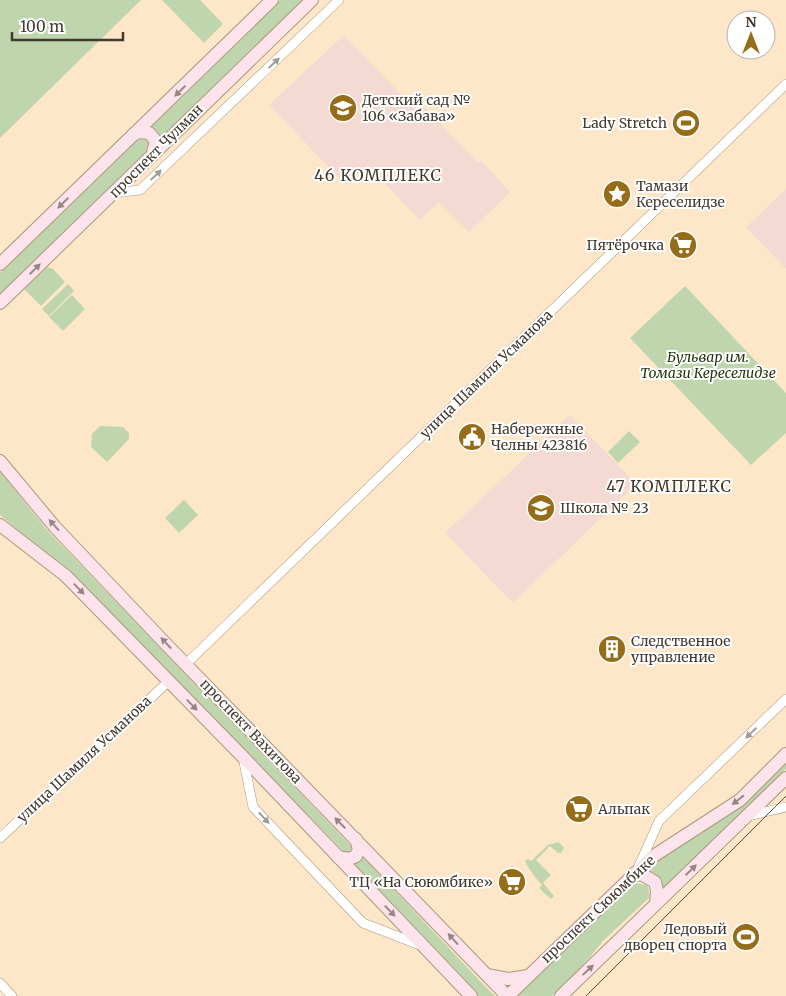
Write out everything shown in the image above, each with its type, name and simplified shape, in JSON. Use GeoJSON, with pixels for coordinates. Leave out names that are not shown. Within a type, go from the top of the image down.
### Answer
{"type":"FeatureCollection","features":[{"type":"Feature","properties":{"kind":"main road","name":"проспект Чулман"},"geometry":{"type":"LineString","coordinates":[[0,264],[272,0]]}},
{"type":"Feature","properties":{"kind":"main road","name":"проспект Чулман"},"geometry":{"type":"LineString","coordinates":[[0,303],[153,152],[312,0]]}},
{"type":"Feature","properties":{"kind":"main road"},"geometry":{"type":"LineString","coordinates":[[133,135],[138,132],[149,133],[156,141],[153,152]]}},
{"type":"Feature","properties":{"kind":"main road","name":"проспект Вахитова"},"geometry":{"type":"LineString","coordinates":[[0,461],[55,526],[186,664],[508,996]]}},
{"type":"Feature","properties":{"kind":"main road","name":"проспект Вахитова"},"geometry":{"type":"LineString","coordinates":[[0,526],[66,576],[169,680],[469,995]]}},
{"type":"Feature","properties":{"kind":"main road","name":"проспект Сююмбике"},"geometry":{"type":"LineString","coordinates":[[508,996],[652,857],[740,800],[786,754]]}},
{"type":"Feature","properties":{"kind":"main road"},"geometry":{"type":"LineString","coordinates":[[561,996],[786,778]]}},
{"type":"Feature","properties":{"kind":"main road"},"geometry":{"type":"LineString","coordinates":[[338,857],[348,859],[356,856],[359,849],[356,838]]}},
{"type":"Feature","properties":{"kind":"main road"},"geometry":{"type":"LineString","coordinates":[[635,873],[655,882],[657,891],[656,904]]}},
{"type":"Feature","properties":{"kind":"main road"},"geometry":{"type":"LineString","coordinates":[[487,975],[508,979],[528,976]]}},
{"type":"Feature","properties":{"kind":"street"},"geometry":{"type":"LineString","coordinates":[[113,193],[140,190],[339,0]]}},
{"type":"Feature","properties":{"kind":"street","name":"улица Шамиля Усманова"},"geometry":{"type":"LineString","coordinates":[[186,664],[786,84]]}},
{"type":"Feature","properties":{"kind":"street","name":"улица Шамиля Усманова"},"geometry":{"type":"LineString","coordinates":[[0,838],[169,680]]}},
{"type":"Feature","properties":{"kind":"street"},"geometry":{"type":"LineString","coordinates":[[635,873],[659,821],[786,699]]}},
{"type":"Feature","properties":{"kind":"street"},"geometry":{"type":"LineString","coordinates":[[243,757],[253,807],[363,923],[425,947]]}},
{"type":"Feature","properties":{"kind":"street"},"geometry":{"type":"LineString","coordinates":[[748,816],[786,807]]}},
{"type":"Feature","properties":{"kind":"street"},"geometry":{"type":"LineString","coordinates":[[0,984],[12,996]]}},
{"type":"Feature","properties":{"kind":"shaded area"},"geometry":{"type":"Polygon","coordinates":[[[344,35],[418,112],[424,107],[478,163],[481,160],[510,192],[469,232],[439,202],[420,220],[367,165],[346,185],[269,105],[344,35]]]}},
{"type":"Feature","properties":{"kind":"shaded area"},"geometry":{"type":"Polygon","coordinates":[[[786,189],[786,269],[746,227],[786,189]]]}},
{"type":"Feature","properties":{"kind":"shaded area","name":"Школа № 23"},"geometry":{"type":"Polygon","coordinates":[[[570,415],[636,484],[513,603],[445,533],[570,415]]]}},
{"type":"Feature","properties":{"kind":"green space"},"geometry":{"type":"Polygon","coordinates":[[[0,0],[141,0],[0,138],[0,0]]]}},
{"type":"Feature","properties":{"kind":"green space"},"geometry":{"type":"Polygon","coordinates":[[[162,0],[200,0],[223,24],[204,43],[162,0]]]}},
{"type":"Feature","properties":{"kind":"green space"},"geometry":{"type":"Polygon","coordinates":[[[280,0],[305,0],[159,141],[156,132],[146,128],[280,0]]]}},
{"type":"Feature","properties":{"kind":"green space"},"geometry":{"type":"Polygon","coordinates":[[[141,135],[149,136],[149,149],[0,294],[0,273],[141,135]]]}},
{"type":"Feature","properties":{"kind":"green space"},"geometry":{"type":"Polygon","coordinates":[[[47,267],[53,269],[65,282],[41,306],[24,289],[47,267]]]}},
{"type":"Feature","properties":{"kind":"green space"},"geometry":{"type":"Polygon","coordinates":[[[68,284],[74,291],[49,316],[42,309],[68,284]]]}},
{"type":"Feature","properties":{"kind":"green space","name":"Бульвар им. Томази Кереселидзе"},"geometry":{"type":"Polygon","coordinates":[[[685,286],[786,393],[786,433],[751,465],[630,338],[685,286]]]}},
{"type":"Feature","properties":{"kind":"green space"},"geometry":{"type":"Polygon","coordinates":[[[72,295],[85,309],[63,331],[49,317],[72,295]]]}},
{"type":"Feature","properties":{"kind":"green space"},"geometry":{"type":"Polygon","coordinates":[[[100,426],[123,427],[129,433],[129,439],[107,462],[91,447],[92,434],[100,426]]]}},
{"type":"Feature","properties":{"kind":"green space"},"geometry":{"type":"Polygon","coordinates":[[[629,431],[640,442],[618,463],[608,452],[629,431]]]}},
{"type":"Feature","properties":{"kind":"green space"},"geometry":{"type":"Polygon","coordinates":[[[0,472],[47,530],[352,847],[350,852],[345,853],[312,819],[290,802],[68,572],[0,515],[0,472]]]}},
{"type":"Feature","properties":{"kind":"green space"},"geometry":{"type":"Polygon","coordinates":[[[184,500],[198,515],[179,533],[165,518],[184,500]]]}},
{"type":"Feature","properties":{"kind":"green space"},"geometry":{"type":"Polygon","coordinates":[[[786,763],[786,769],[665,888],[648,872],[661,858],[786,763]]]}},
{"type":"Feature","properties":{"kind":"green space"},"geometry":{"type":"Polygon","coordinates":[[[558,842],[564,847],[561,853],[558,853],[550,846],[536,860],[551,875],[543,883],[554,896],[551,899],[539,888],[542,885],[525,861],[528,859],[531,861],[548,845],[558,842]]]}},
{"type":"Feature","properties":{"kind":"green space"},"geometry":{"type":"Polygon","coordinates":[[[360,854],[495,996],[475,996],[350,864],[360,854]]]}},
{"type":"Feature","properties":{"kind":"green space"},"geometry":{"type":"Polygon","coordinates":[[[635,883],[647,885],[649,898],[603,941],[582,967],[552,996],[516,996],[635,883]]]}},
{"type":"Feature","properties":{"kind":"tram line"},"geometry":{"type":"LineString","coordinates":[[586,996],[786,796]]}},
{"type":"Feature","properties":{"kind":"place","name":"Детский сад № 106 «Забава»"},"geometry":{"type":"Point","coordinates":[343,108]}},
{"type":"Feature","properties":{"kind":"place","name":"Lady Stretch"},"geometry":{"type":"Point","coordinates":[686,123]}},
{"type":"Feature","properties":{"kind":"place","name":"Тамази Кереселидзе"},"geometry":{"type":"Point","coordinates":[617,194]}},
{"type":"Feature","properties":{"kind":"place","name":"Пятёрочка"},"geometry":{"type":"Point","coordinates":[683,245]}},
{"type":"Feature","properties":{"kind":"place","name":"Набережные Челны 423816"},"geometry":{"type":"Point","coordinates":[472,437]}},
{"type":"Feature","properties":{"kind":"place","name":"Школа № 23"},"geometry":{"type":"Point","coordinates":[541,508]}},
{"type":"Feature","properties":{"kind":"place","name":"Следственное управление"},"geometry":{"type":"Point","coordinates":[612,649]}},
{"type":"Feature","properties":{"kind":"place","name":"Альпак"},"geometry":{"type":"Point","coordinates":[579,809]}},
{"type":"Feature","properties":{"kind":"place","name":"ТЦ «На Сююмбике»"},"geometry":{"type":"Point","coordinates":[512,882]}},
{"type":"Feature","properties":{"kind":"place","name":"Ледовый дворец спорта"},"geometry":{"type":"Point","coordinates":[746,937]}},
{"type":"Feature","properties":{"kind":"district","name":"46 КОМПЛЕКС"},"geometry":{"type":"Point","coordinates":[378,175]}},
{"type":"Feature","properties":{"kind":"district","name":"47 КОМПЛЕКС"},"geometry":{"type":"Point","coordinates":[669,486]}}]}
